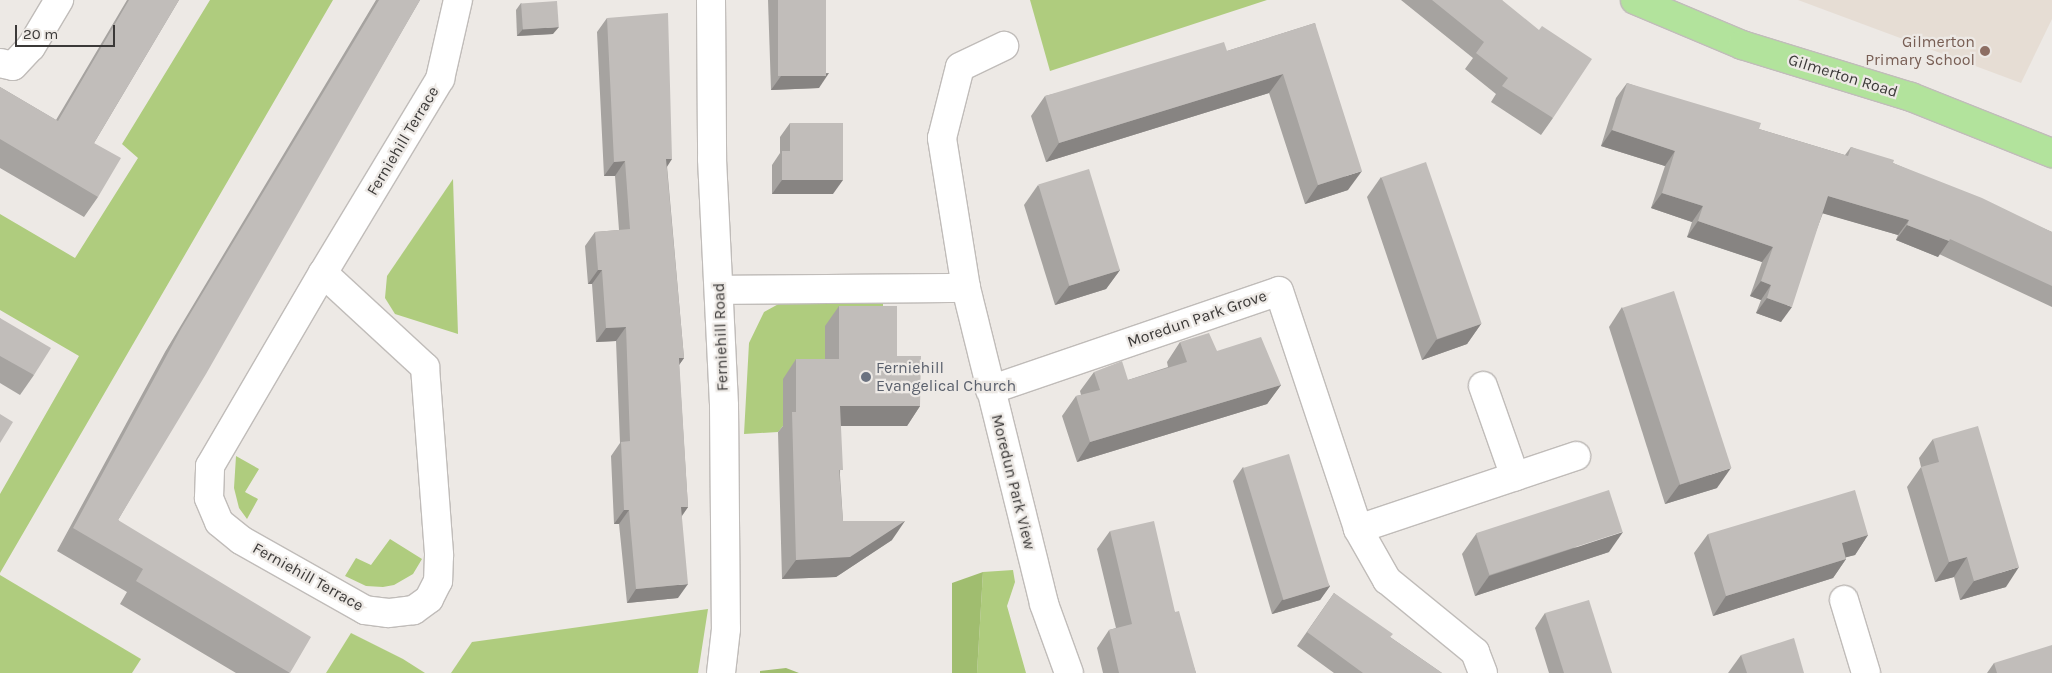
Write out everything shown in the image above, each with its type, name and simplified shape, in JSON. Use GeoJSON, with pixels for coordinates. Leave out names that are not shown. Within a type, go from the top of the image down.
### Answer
{"type":"FeatureCollection","features":[{"type":"Feature","properties":{"kind":"main road","name":"Gilmerton Road"},"geometry":{"type":"LineString","coordinates":[[1634,0],[1742,44],[1911,97],[2052,153]]}},
{"type":"Feature","properties":{"kind":"street"},"geometry":{"type":"LineString","coordinates":[[0,63],[14,66],[31,47],[59,0]]}},
{"type":"Feature","properties":{"kind":"street","name":"Ferniehill Terrace"},"geometry":{"type":"LineString","coordinates":[[323,273],[425,367],[438,521],[438,572],[430,599],[414,610],[388,613],[357,606],[241,540],[219,522],[209,498],[210,466],[323,273],[440,79],[458,0]]}},
{"type":"Feature","properties":{"kind":"street","name":"Ferniehill Road"},"geometry":{"type":"LineString","coordinates":[[711,0],[712,159],[719,290],[726,566],[721,673]]}},
{"type":"Feature","properties":{"kind":"street","name":"Moredun Park View"},"geometry":{"type":"LineString","coordinates":[[1004,46],[960,67],[942,138],[966,288],[990,390],[1044,604],[1069,673]]}},
{"type":"Feature","properties":{"kind":"street"},"geometry":{"type":"LineString","coordinates":[[719,290],[966,288]]}},
{"type":"Feature","properties":{"kind":"street","name":"Moredun Park Grove"},"geometry":{"type":"LineString","coordinates":[[990,390],[1279,291],[1358,529],[1387,580],[1475,652],[1483,673]]}},
{"type":"Feature","properties":{"kind":"street"},"geometry":{"type":"LineString","coordinates":[[1483,386],[1515,477]]}},
{"type":"Feature","properties":{"kind":"street"},"geometry":{"type":"LineString","coordinates":[[1358,529],[1576,456]]}},
{"type":"Feature","properties":{"kind":"street"},"geometry":{"type":"LineString","coordinates":[[1844,600],[1866,673]]}},
{"type":"Feature","properties":{"kind":"shaded area","name":"Gilmerton Primary School"},"geometry":{"type":"Polygon","coordinates":[[[1798,0],[2052,0],[2052,19],[2021,83],[1798,0]]]}},
{"type":"Feature","properties":{"kind":"green space"},"geometry":{"type":"Polygon","coordinates":[[[210,0],[333,0],[0,573],[0,494],[79,356],[0,310],[0,214],[75,258],[138,158],[122,144],[210,0]]]}},
{"type":"Feature","properties":{"kind":"green space"},"geometry":{"type":"Polygon","coordinates":[[[1030,0],[1267,0],[1050,71],[1030,0]]]}},
{"type":"Feature","properties":{"kind":"green space"},"geometry":{"type":"Polygon","coordinates":[[[453,179],[458,334],[395,314],[385,298],[387,276],[453,179]]]}},
{"type":"Feature","properties":{"kind":"green space"},"geometry":{"type":"Polygon","coordinates":[[[883,298],[883,326],[825,379],[783,379],[783,426],[778,432],[744,434],[749,343],[764,312],[784,301],[883,298]]]}},
{"type":"Feature","properties":{"kind":"green space"},"geometry":{"type":"Polygon","coordinates":[[[236,456],[259,469],[245,492],[258,499],[247,519],[239,508],[234,488],[236,456]]]}},
{"type":"Feature","properties":{"kind":"green space"},"geometry":{"type":"Polygon","coordinates":[[[390,539],[422,559],[413,574],[394,585],[383,587],[366,586],[345,576],[356,558],[371,565],[390,539]]]}},
{"type":"Feature","properties":{"kind":"green space"},"geometry":{"type":"Polygon","coordinates":[[[1013,570],[1015,582],[1007,606],[1026,673],[977,673],[983,572],[1013,570]]]}},
{"type":"Feature","properties":{"kind":"green space"},"geometry":{"type":"Polygon","coordinates":[[[983,572],[977,673],[952,673],[952,583],[983,572]]]}},
{"type":"Feature","properties":{"kind":"green space"},"geometry":{"type":"Polygon","coordinates":[[[0,575],[141,659],[132,673],[0,673],[0,575]]]}},
{"type":"Feature","properties":{"kind":"green space"},"geometry":{"type":"Polygon","coordinates":[[[708,609],[698,673],[451,673],[472,642],[708,609]]]}},
{"type":"Feature","properties":{"kind":"green space"},"geometry":{"type":"Polygon","coordinates":[[[351,633],[403,659],[425,673],[326,673],[351,633]]]}},
{"type":"Feature","properties":{"kind":"green space"},"geometry":{"type":"Polygon","coordinates":[[[786,668],[799,673],[760,673],[760,671],[786,668]]]}},
{"type":"Feature","properties":{"kind":"building"},"geometry":{"type":"Polygon","coordinates":[[[129,0],[179,0],[94,143],[121,158],[98,197],[0,139],[0,87],[58,121],[129,0]]]}},
{"type":"Feature","properties":{"kind":"building"},"geometry":{"type":"Polygon","coordinates":[[[379,0],[420,0],[206,374],[118,520],[311,637],[290,673],[136,581],[143,569],[73,528],[181,329],[379,0]]]}},
{"type":"Feature","properties":{"kind":"building"},"geometry":{"type":"Polygon","coordinates":[[[778,0],[826,0],[826,76],[778,76],[778,0]]]}},
{"type":"Feature","properties":{"kind":"building"},"geometry":{"type":"Polygon","coordinates":[[[1432,0],[1502,0],[1539,30],[1542,26],[1592,59],[1553,118],[1502,86],[1508,78],[1476,53],[1484,42],[1432,0]]]}},
{"type":"Feature","properties":{"kind":"building"},"geometry":{"type":"Polygon","coordinates":[[[557,1],[559,27],[523,29],[521,4],[557,1]]]}},
{"type":"Feature","properties":{"kind":"building"},"geometry":{"type":"Polygon","coordinates":[[[668,13],[672,159],[666,159],[684,358],[679,358],[688,507],[681,507],[688,584],[636,589],[629,510],[624,510],[621,442],[630,441],[626,327],[606,328],[602,270],[598,270],[595,232],[630,229],[625,161],[614,162],[607,18],[668,13]]]}},
{"type":"Feature","properties":{"kind":"building"},"geometry":{"type":"Polygon","coordinates":[[[1315,23],[1362,171],[1318,185],[1283,74],[1059,143],[1045,96],[1224,42],[1227,51],[1315,23]]]}},
{"type":"Feature","properties":{"kind":"building"},"geometry":{"type":"Polygon","coordinates":[[[1627,83],[1761,123],[1759,129],[1848,156],[1851,147],[1894,160],[1893,163],[1982,198],[2052,232],[2052,286],[1950,239],[1949,241],[1907,225],[1909,220],[1828,196],[1792,307],[1767,298],[1771,285],[1761,281],[1773,247],[1698,221],[1703,206],[1662,193],[1675,151],[1612,130],[1627,83]]]}},
{"type":"Feature","properties":{"kind":"building"},"geometry":{"type":"Polygon","coordinates":[[[790,123],[843,123],[843,180],[782,180],[782,151],[790,151],[790,123]]]}},
{"type":"Feature","properties":{"kind":"building"},"geometry":{"type":"Polygon","coordinates":[[[1426,162],[1482,324],[1437,339],[1382,177],[1426,162]]]}},
{"type":"Feature","properties":{"kind":"building"},"geometry":{"type":"Polygon","coordinates":[[[1089,169],[1120,270],[1069,286],[1038,184],[1089,169]]]}},
{"type":"Feature","properties":{"kind":"building"},"geometry":{"type":"Polygon","coordinates":[[[1674,291],[1731,468],[1680,485],[1623,308],[1674,291]]]}},
{"type":"Feature","properties":{"kind":"building"},"geometry":{"type":"Polygon","coordinates":[[[839,306],[897,306],[897,356],[921,356],[920,406],[840,406],[843,470],[839,470],[843,521],[905,521],[850,557],[796,560],[792,412],[796,412],[796,359],[839,359],[839,306]]]}},
{"type":"Feature","properties":{"kind":"building"},"geometry":{"type":"Polygon","coordinates":[[[0,318],[51,348],[34,375],[0,356],[0,318]]]}},
{"type":"Feature","properties":{"kind":"building"},"geometry":{"type":"Polygon","coordinates":[[[1209,333],[1217,351],[1261,337],[1281,385],[1090,442],[1076,396],[1100,390],[1094,372],[1122,361],[1128,380],[1187,362],[1180,342],[1209,333]]]}},
{"type":"Feature","properties":{"kind":"building"},"geometry":{"type":"Polygon","coordinates":[[[0,414],[13,422],[0,443],[0,414]]]}},
{"type":"Feature","properties":{"kind":"building"},"geometry":{"type":"Polygon","coordinates":[[[1978,426],[2019,567],[1974,581],[1967,557],[1949,562],[1921,467],[1939,462],[1933,439],[1978,426]]]}},
{"type":"Feature","properties":{"kind":"building"},"geometry":{"type":"Polygon","coordinates":[[[1289,454],[1329,586],[1283,600],[1243,468],[1289,454]]]}},
{"type":"Feature","properties":{"kind":"building"},"geometry":{"type":"Polygon","coordinates":[[[1609,490],[1623,532],[1489,575],[1476,533],[1609,490]]]}},
{"type":"Feature","properties":{"kind":"building"},"geometry":{"type":"Polygon","coordinates":[[[1855,490],[1868,535],[1842,543],[1846,559],[1726,596],[1708,534],[1855,490]]]}},
{"type":"Feature","properties":{"kind":"building"},"geometry":{"type":"Polygon","coordinates":[[[1154,521],[1175,612],[1179,611],[1196,673],[1119,673],[1109,630],[1132,624],[1110,531],[1154,521]]]}},
{"type":"Feature","properties":{"kind":"building"},"geometry":{"type":"Polygon","coordinates":[[[1334,593],[1393,634],[1390,637],[1442,673],[1363,673],[1307,632],[1334,593]]]}},
{"type":"Feature","properties":{"kind":"building"},"geometry":{"type":"Polygon","coordinates":[[[1589,600],[1612,673],[1564,673],[1545,613],[1589,600]]]}},
{"type":"Feature","properties":{"kind":"building"},"geometry":{"type":"Polygon","coordinates":[[[1794,638],[1804,673],[1747,673],[1741,655],[1794,638]]]}},
{"type":"Feature","properties":{"kind":"building"},"geometry":{"type":"Polygon","coordinates":[[[2052,645],[2052,673],[1997,673],[1994,663],[2052,645]]]}},
{"type":"Feature","properties":{"kind":"place","name":"Gilmerton Primary School"},"geometry":{"type":"Point","coordinates":[1985,51]}},
{"type":"Feature","properties":{"kind":"place","name":"Ferniehill Evangelical Church"},"geometry":{"type":"Point","coordinates":[866,377]}}]}
